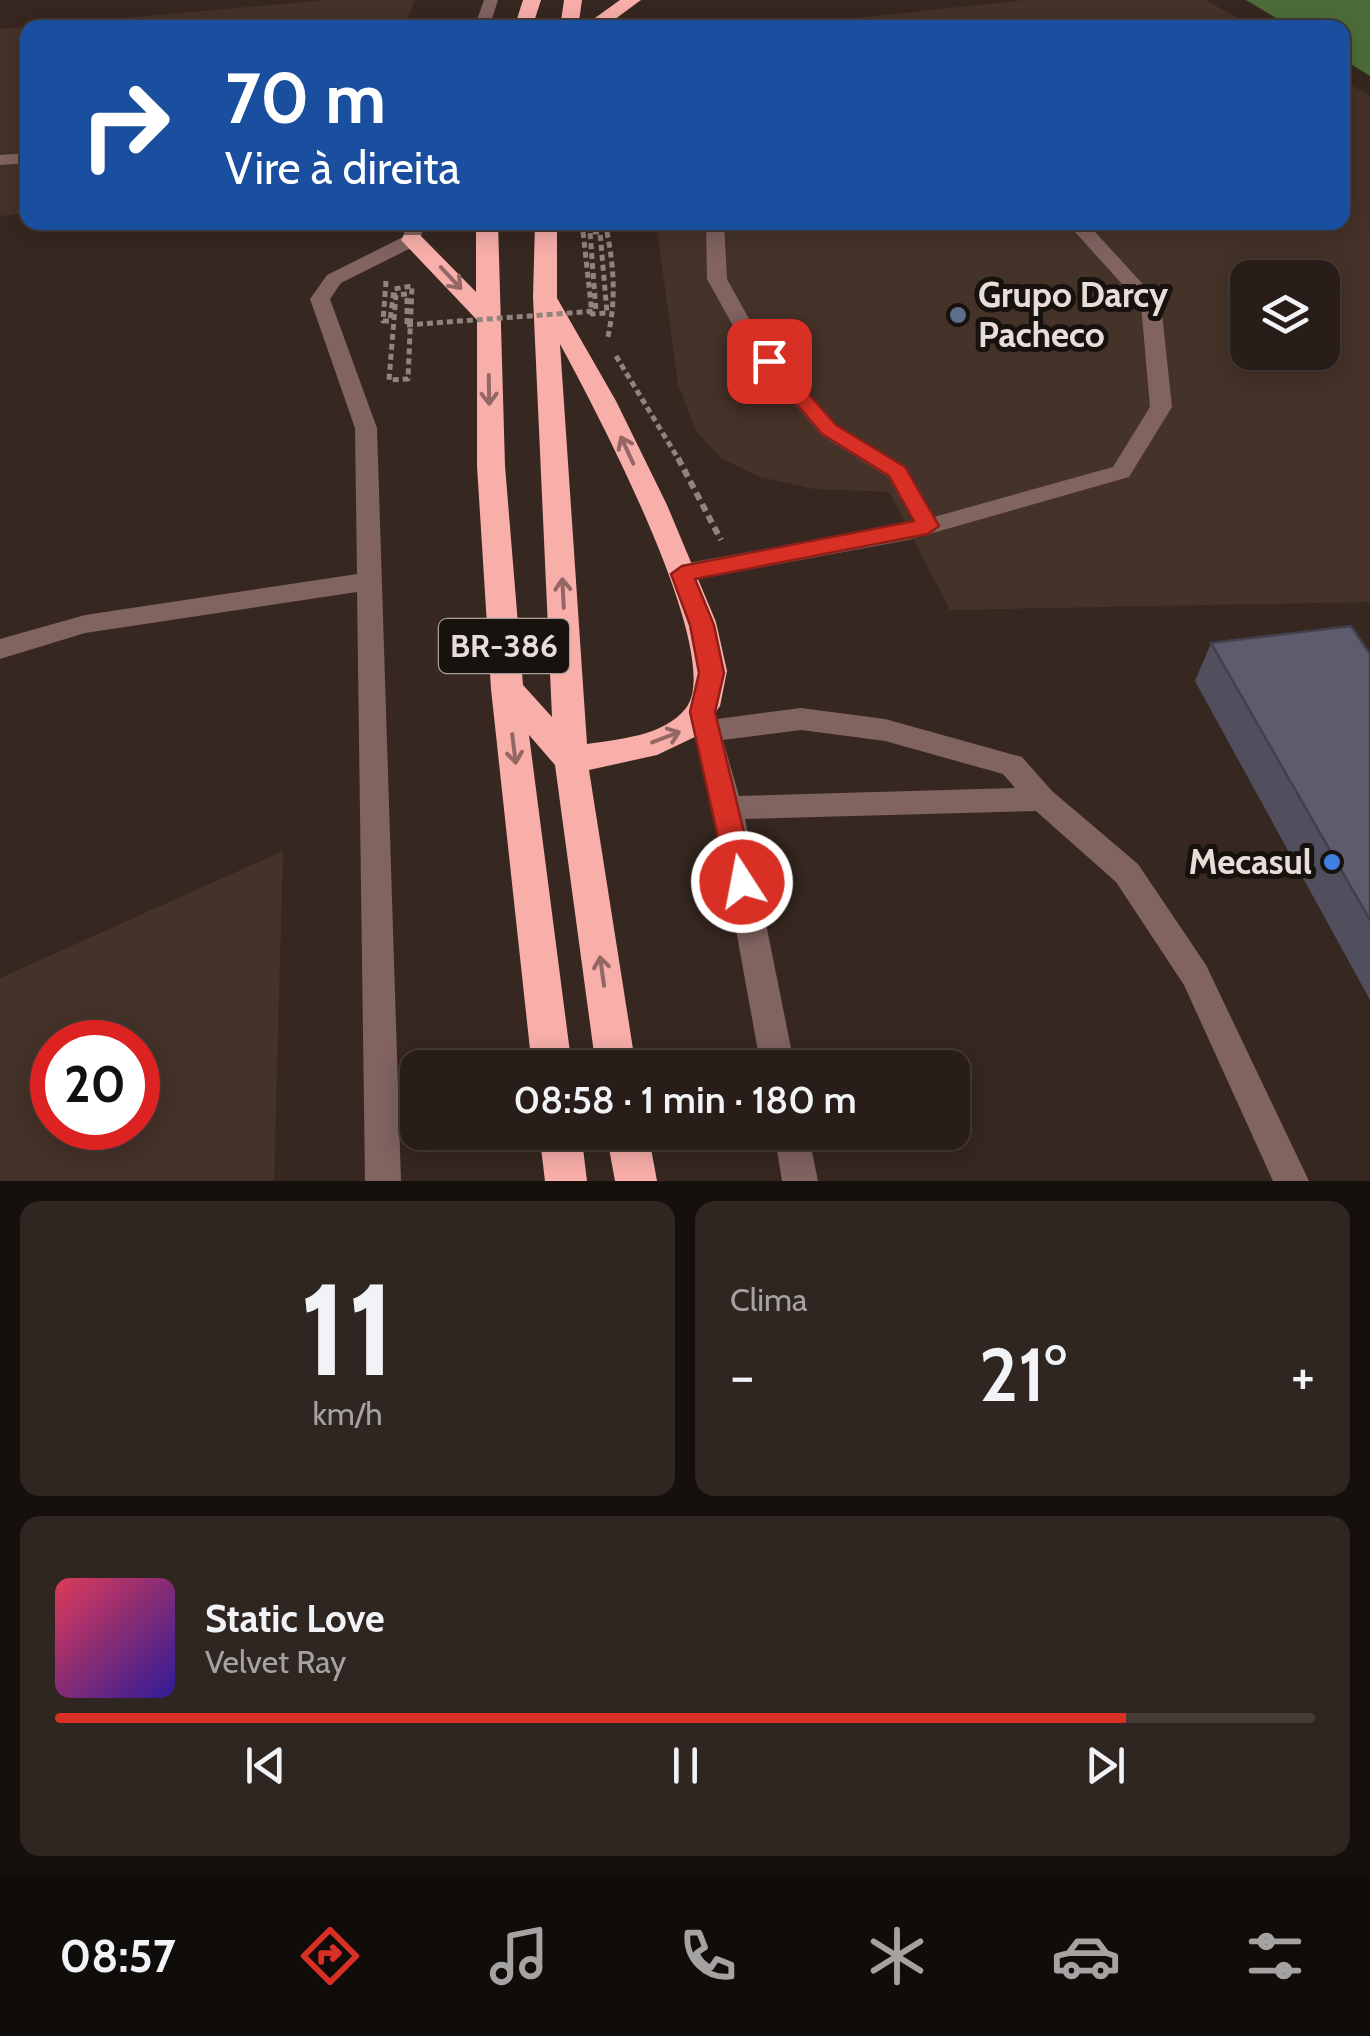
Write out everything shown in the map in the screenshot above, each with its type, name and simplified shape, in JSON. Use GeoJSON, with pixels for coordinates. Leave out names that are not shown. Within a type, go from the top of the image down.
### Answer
{"type":"FeatureCollection","features":[{"type":"Feature","properties":{"kind":"highway"},"geometry":{"type":"LineString","coordinates":[[602,20],[632,0]]}},
{"type":"Feature","properties":{"kind":"highway","name":"BR-386"},"geometry":{"type":"LineString","coordinates":[[487,230],[491,466],[507,689],[550,1050]]}},
{"type":"Feature","properties":{"kind":"highway","name":"BR-386"},"geometry":{"type":"LineString","coordinates":[[546,230],[544,297],[572,760],[613,1050]]}},
{"type":"Feature","properties":{"kind":"highway"},"geometry":{"type":"LineString","coordinates":[[414,231],[488,318]]}},
{"type":"Feature","properties":{"kind":"highway"},"geometry":{"type":"LineString","coordinates":[[507,689],[572,760],[648,744],[705,722],[712,673],[702,625],[682,574],[599,388],[544,297]]}},
{"type":"Feature","properties":{"kind":"highway"},"geometry":{"type":"LineString","coordinates":[[562,1150],[566,1181]]}},
{"type":"Feature","properties":{"kind":"highway"},"geometry":{"type":"LineString","coordinates":[[630,1150],[636,1181]]}},
{"type":"Feature","properties":{"kind":"street"},"geometry":{"type":"LineString","coordinates":[[715,230],[716,279],[749,338],[829,430],[897,472],[928,526]]}},
{"type":"Feature","properties":{"kind":"street"},"geometry":{"type":"LineString","coordinates":[[682,574],[928,526],[1122,472],[1161,406],[1150,304],[1082,230]]}},
{"type":"Feature","properties":{"kind":"street"},"geometry":{"type":"LineString","coordinates":[[382,1181],[366,428],[320,299],[334,279],[414,231]]}},
{"type":"Feature","properties":{"kind":"street"},"geometry":{"type":"LineString","coordinates":[[0,649],[85,624],[370,581]]}},
{"type":"Feature","properties":{"kind":"street"},"geometry":{"type":"LineString","coordinates":[[775,1050],[728,808],[705,722],[801,719],[885,730],[1012,765],[1042,799],[1127,873],[1195,975],[1291,1181]]}},
{"type":"Feature","properties":{"kind":"street"},"geometry":{"type":"LineString","coordinates":[[728,808],[1042,799]]}},
{"type":"Feature","properties":{"kind":"street"},"geometry":{"type":"LineString","coordinates":[[794,1150],[800,1181]]}},
{"type":"Feature","properties":{"kind":"path"},"geometry":{"type":"LineString","coordinates":[[368,262],[386,272],[383,320],[390,320],[394,289],[412,286],[410,325],[408,378],[390,380],[396,296],[408,294],[407,325],[410,325],[592,311],[596,311],[590,232],[600,232],[607,313],[592,314],[592,311],[583,230]]}},
{"type":"Feature","properties":{"kind":"path"},"geometry":{"type":"LineString","coordinates":[[607,230],[616,274],[614,312],[606,338],[672,446],[734,564]]}},
{"type":"Feature","properties":{"kind":"shaded area"},"geometry":{"type":"Polygon","coordinates":[[[328,0],[415,0],[408,20],[102,20],[328,0]]]}},
{"type":"Feature","properties":{"kind":"shaded area"},"geometry":{"type":"Polygon","coordinates":[[[1024,0],[1206,0],[1241,20],[837,20],[1024,0]]]}},
{"type":"Feature","properties":{"kind":"shaded area"},"geometry":{"type":"Polygon","coordinates":[[[20,27],[20,214],[0,216],[0,29],[20,27]]]}},
{"type":"Feature","properties":{"kind":"shaded area","name":"Grupo Darcy Pacheco"},"geometry":{"type":"Polygon","coordinates":[[[1350,84],[1370,96],[1370,602],[950,610],[889,492],[814,489],[760,477],[721,458],[696,431],[678,384],[657,230],[1350,230],[1350,84]]]}},
{"type":"Feature","properties":{"kind":"shaded area"},"geometry":{"type":"Polygon","coordinates":[[[283,851],[274,1181],[0,1181],[0,978],[283,851]]]}},
{"type":"Feature","properties":{"kind":"green space"},"geometry":{"type":"Polygon","coordinates":[[[1246,0],[1370,0],[1370,76],[1350,63],[1350,20],[1279,20],[1246,0]]]}},
{"type":"Feature","properties":{"kind":"building"},"geometry":{"type":"Polygon","coordinates":[[[1351,626],[1370,654],[1370,920],[1211,643],[1351,626]]]}},
{"type":"Feature","properties":{"kind":"place","name":"Grupo Darcy Pacheco"},"geometry":{"type":"Point","coordinates":[958,315]}},
{"type":"Feature","properties":{"kind":"place","name":"Mecasul"},"geometry":{"type":"Point","coordinates":[1332,862]}},
{"type":"Feature","properties":{"kind":"route"},"geometry":{"type":"LineString","coordinates":[[742,882],[728,808],[702,712],[712,673],[702,625],[682,574],[928,526],[897,472],[829,430],[769,361]]}}]}
